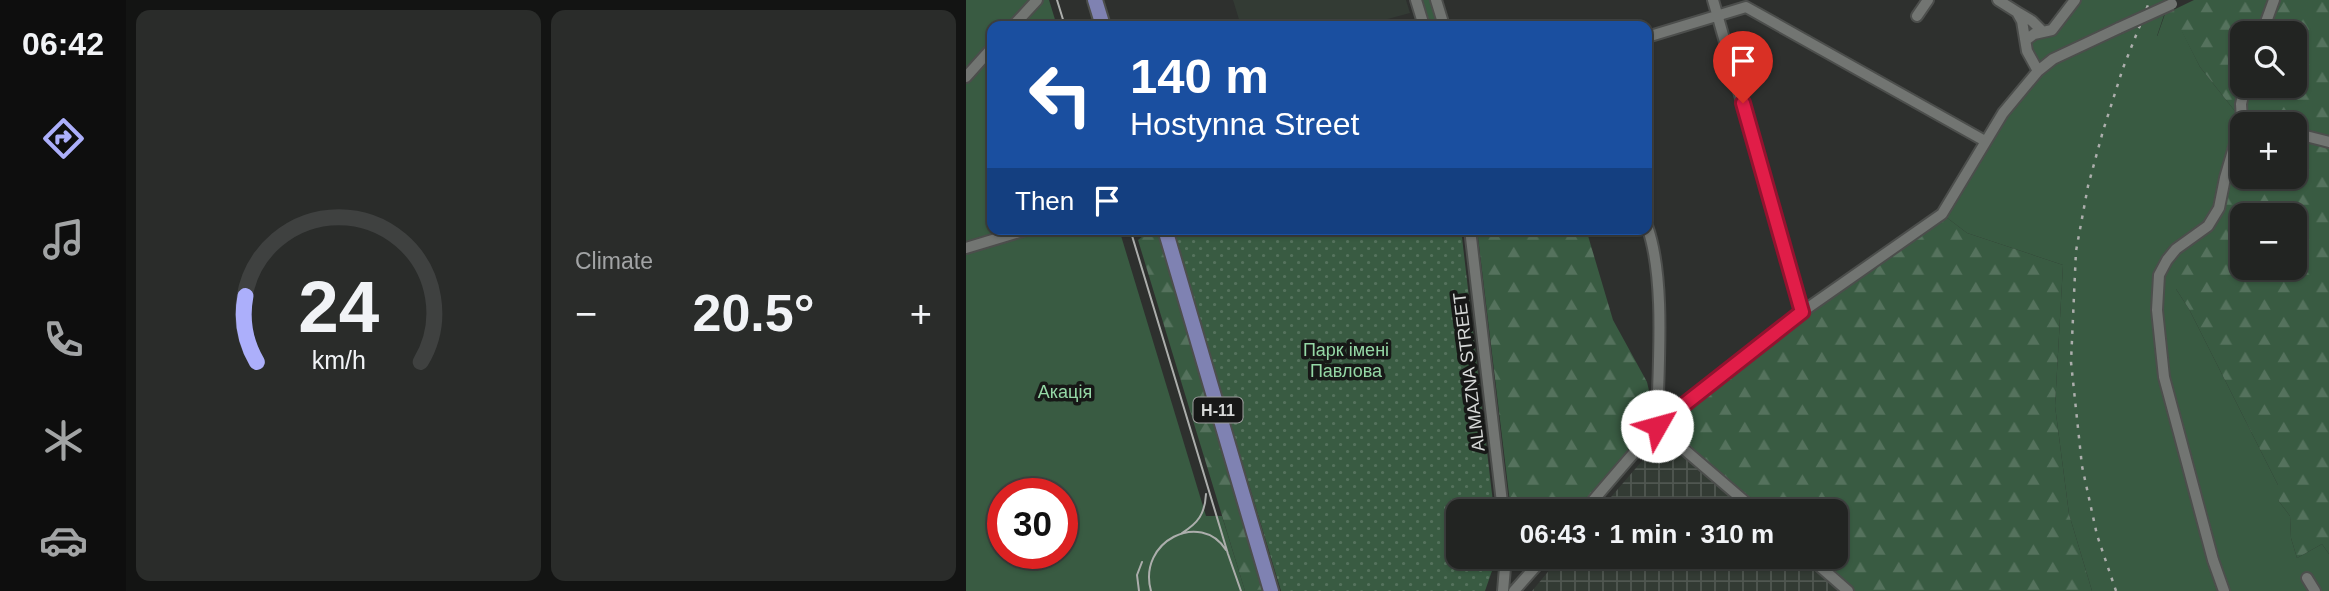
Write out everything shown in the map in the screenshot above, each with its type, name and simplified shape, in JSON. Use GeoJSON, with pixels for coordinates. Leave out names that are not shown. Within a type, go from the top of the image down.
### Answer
{"type":"FeatureCollection","features":[{"type":"Feature","properties":{"kind":"main road"},"geometry":{"type":"LineString","coordinates":[[1095,0],[1101,21]]}},
{"type":"Feature","properties":{"kind":"main road","name":"Н-11"},"geometry":{"type":"LineString","coordinates":[[1167,235],[1271,591]]}},
{"type":"Feature","properties":{"kind":"street"},"geometry":{"type":"LineString","coordinates":[[1018,21],[1037,0]]}},
{"type":"Feature","properties":{"kind":"street"},"geometry":{"type":"LineString","coordinates":[[1416,0],[1422,21]]}},
{"type":"Feature","properties":{"kind":"street"},"geometry":{"type":"LineString","coordinates":[[1436,0],[1442,21]]}},
{"type":"Feature","properties":{"kind":"street"},"geometry":{"type":"LineString","coordinates":[[1713,0],[1802,312]]}},
{"type":"Feature","properties":{"kind":"street"},"geometry":{"type":"LineString","coordinates":[[1917,16],[1928,0]]}},
{"type":"Feature","properties":{"kind":"street"},"geometry":{"type":"LineString","coordinates":[[1998,0],[2032,21],[2043,32]]}},
{"type":"Feature","properties":{"kind":"street"},"geometry":{"type":"LineString","coordinates":[[2026,40],[2034,34],[2052,30],[2075,0]]}},
{"type":"Feature","properties":{"kind":"street"},"geometry":{"type":"LineString","coordinates":[[2266,21],[2274,0]]}},
{"type":"Feature","properties":{"kind":"street"},"geometry":{"type":"LineString","coordinates":[[1594,499],[1657,426],[1802,312],[1942,214],[2003,113],[2038,71],[2053,59],[2177,2]]}},
{"type":"Feature","properties":{"kind":"street"},"geometry":{"type":"LineString","coordinates":[[1652,36],[1746,7],[1985,141]]}},
{"type":"Feature","properties":{"kind":"street"},"geometry":{"type":"LineString","coordinates":[[2017,12],[2022,21],[2027,51],[2038,71]]}},
{"type":"Feature","properties":{"kind":"street"},"geometry":{"type":"LineString","coordinates":[[966,76],[987,53]]}},
{"type":"Feature","properties":{"kind":"street"},"geometry":{"type":"LineString","coordinates":[[2307,136],[2329,142]]}},
{"type":"Feature","properties":{"kind":"street"},"geometry":{"type":"LineString","coordinates":[[2224,591],[2213,560],[2164,377],[2157,310],[2159,275],[2175,249],[2208,226],[2215,217],[2230,163]]}},
{"type":"Feature","properties":{"kind":"street"},"geometry":{"type":"LineString","coordinates":[[966,248],[1009,235]]}},
{"type":"Feature","properties":{"kind":"street","name":"ALMAZNA STREET"},"geometry":{"type":"LineString","coordinates":[[1471,235],[1502,499]]}},
{"type":"Feature","properties":{"kind":"street"},"geometry":{"type":"LineString","coordinates":[[1650,235],[1654,244],[1658,309],[1657,426],[1742,499]]}},
{"type":"Feature","properties":{"kind":"street"},"geometry":{"type":"LineString","coordinates":[[1503,591],[1505,569]]}},
{"type":"Feature","properties":{"kind":"street"},"geometry":{"type":"LineString","coordinates":[[1514,591],[1533,569]]}},
{"type":"Feature","properties":{"kind":"street"},"geometry":{"type":"LineString","coordinates":[[1823,569],[1848,591]]}},
{"type":"Feature","properties":{"kind":"street"},"geometry":{"type":"LineString","coordinates":[[2307,579],[2315,591]]}},
{"type":"Feature","properties":{"kind":"shaded area"},"geometry":{"type":"Polygon","coordinates":[[[1233,0],[1406,0],[1410,13],[1384,21],[1239,21],[1233,0]]]}},
{"type":"Feature","properties":{"kind":"shaded area"},"geometry":{"type":"Polygon","coordinates":[[[1666,433],[1742,499],[1609,499],[1666,433]]]}},
{"type":"Feature","properties":{"kind":"shaded area"},"geometry":{"type":"Polygon","coordinates":[[[1550,569],[1822,569],[1848,591],[1532,591],[1550,569]]]}},
{"type":"Feature","properties":{"kind":"green space","name":"Акація"},"geometry":{"type":"Polygon","coordinates":[[[966,0],[1049,0],[1055,21],[987,21],[987,235],[1121,235],[1206,516],[1222,516],[1245,591],[966,591],[966,0]]]}},
{"type":"Feature","properties":{"kind":"green space"},"geometry":{"type":"Polygon","coordinates":[[[1420,0],[1432,0],[1438,21],[1426,21],[1420,0]]]}},
{"type":"Feature","properties":{"kind":"green space"},"geometry":{"type":"Polygon","coordinates":[[[2075,0],[2169,0],[2157,36],[2182,31],[2200,67],[2236,112],[2230,112],[2230,166],[2219,208],[2176,289],[2189,309],[2278,485],[2278,500],[2290,516],[2291,538],[2297,558],[2322,544],[2329,554],[2329,591],[2092,591],[2069,514],[2055,406],[2063,265],[1967,233],[1942,214],[1985,141],[2038,71],[2026,40],[2052,30],[2075,0]]]}},
{"type":"Feature","properties":{"kind":"green space"},"geometry":{"type":"Polygon","coordinates":[[[2194,0],[2329,0],[2329,554],[2322,544],[2297,558],[2291,538],[2290,516],[2278,500],[2278,485],[2189,309],[2176,289],[2167,260],[2208,226],[2230,157],[2230,189],[2307,189],[2307,112],[2236,112],[2200,67],[2182,32],[2157,37],[2165,14],[2194,0]]]}},
{"type":"Feature","properties":{"kind":"green space"},"geometry":{"type":"Polygon","coordinates":[[[1942,214],[1967,233],[2063,265],[2055,406],[2069,514],[2092,591],[1848,591],[1822,569],[1848,569],[1848,499],[1742,499],[1657,426],[1594,499],[1510,499],[1478,235],[1588,235],[1613,320],[1647,382],[1657,425],[1942,214]]]}},
{"type":"Feature","properties":{"kind":"green space"},"geometry":{"type":"Polygon","coordinates":[[[1144,235],[1162,235],[1266,591],[1245,591],[1138,240],[1144,235]]]}},
{"type":"Feature","properties":{"kind":"green space","name":"Парк імені Павлова"},"geometry":{"type":"Polygon","coordinates":[[[1174,235],[1462,235],[1493,499],[1446,499],[1446,569],[1493,569],[1485,591],[1281,591],[1174,235]]]}},
{"type":"Feature","properties":{"kind":"tram line"},"geometry":{"type":"LineString","coordinates":[[1057,0],[1063,21]]}},
{"type":"Feature","properties":{"kind":"tram line"},"geometry":{"type":"LineString","coordinates":[[1132,235],[1241,591]]}},
{"type":"Feature","properties":{"kind":"tram line"},"geometry":{"type":"LineString","coordinates":[[1182,533],[1200,517],[1206,494]]}},
{"type":"Feature","properties":{"kind":"tram line"},"geometry":{"type":"LineString","coordinates":[[1151,591],[1149,573],[1153,558],[1162,546],[1174,537],[1188,532],[1202,533],[1215,538],[1226,550]]}},
{"type":"Feature","properties":{"kind":"tram line"},"geometry":{"type":"LineString","coordinates":[[1139,591],[1137,575],[1142,562]]}},
{"type":"Feature","properties":{"kind":"railway"},"geometry":{"type":"LineString","coordinates":[[2116,591],[2097,535],[2082,466],[2071,362],[2076,251],[2088,186],[2103,131],[2123,68],[2150,0]]}},
{"type":"Feature","properties":{"kind":"route"},"geometry":{"type":"LineString","coordinates":[[1657,426],[1802,312],[1743,103]]}}]}
